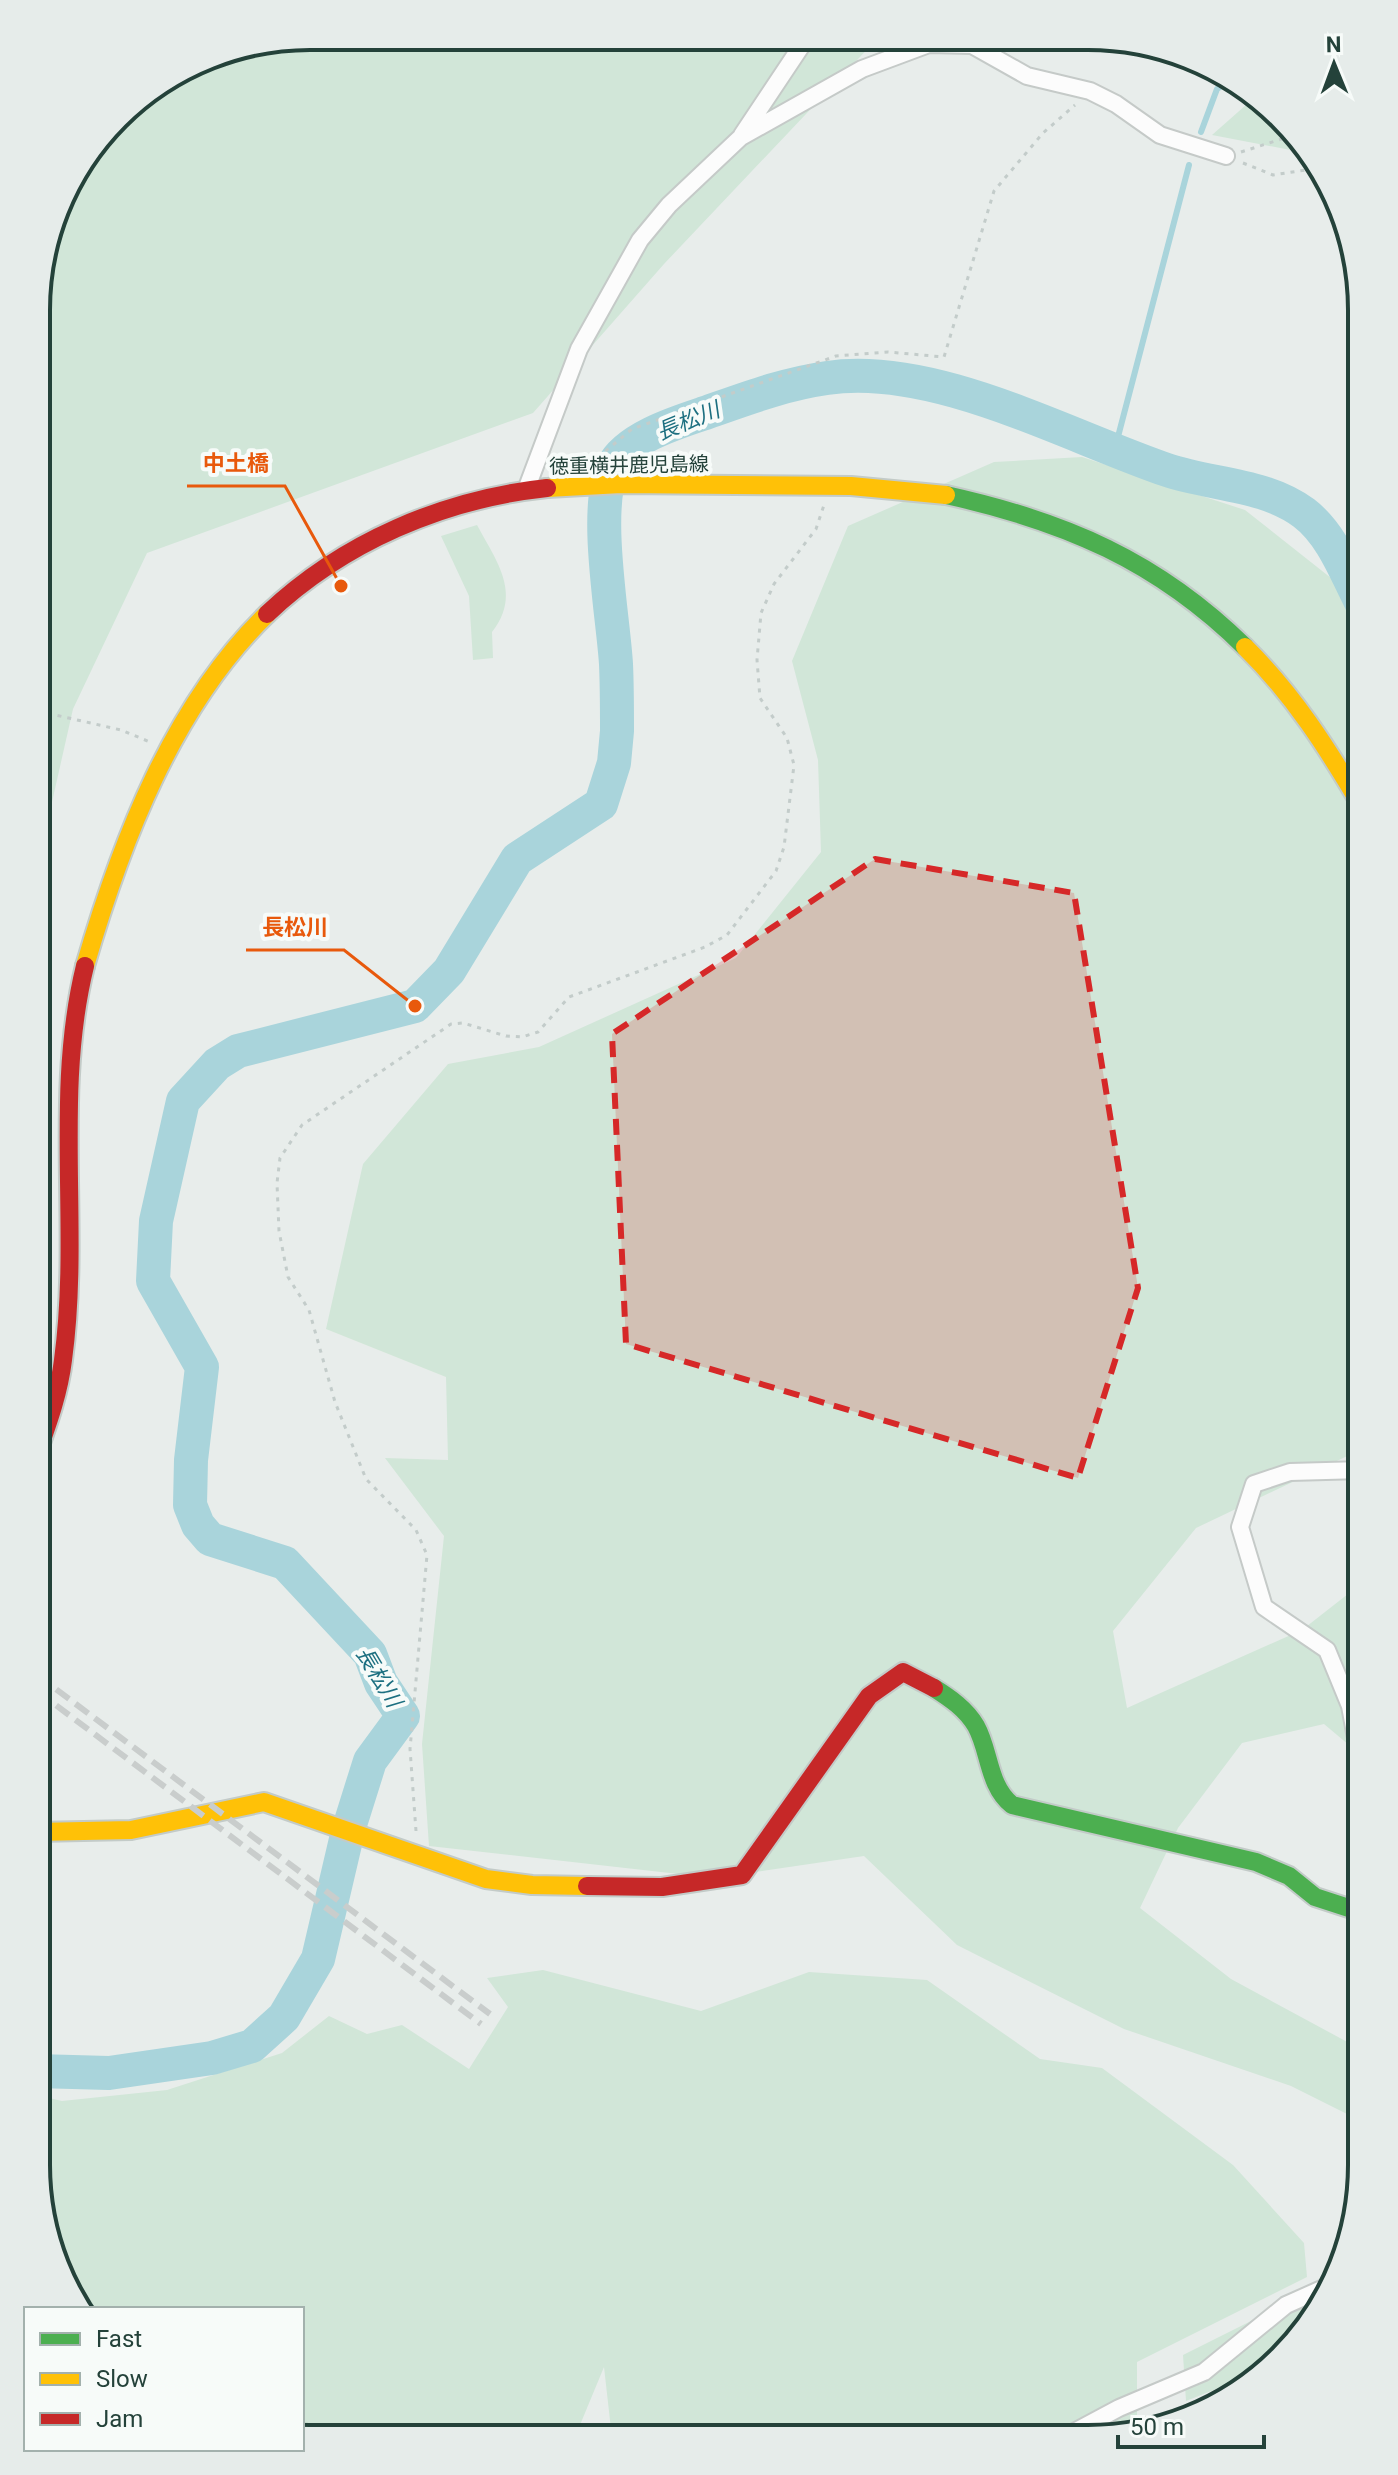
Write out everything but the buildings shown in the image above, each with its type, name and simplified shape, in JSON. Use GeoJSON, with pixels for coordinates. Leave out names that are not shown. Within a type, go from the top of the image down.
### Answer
{"type":"FeatureCollection","features":[{"type":"Feature","properties":{"kind":"main road","name":"徳重横井鹿児島線"},"geometry":{"type":"LineString","coordinates":[[50,1422],[65,1367],[66,1122],[72,1026],[88,958],[136,824],[168,750],[215,671],[242,639],[288,594],[365,542],[431,514],[526,490],[572,485],[891,487],[951,495],[1038,516],[1148,567],[1205,608],[1252,650],[1287,688],[1313,722],[1348,782]]}},
{"type":"Feature","properties":{"kind":"main road"},"geometry":{"type":"LineString","coordinates":[[50,1832],[131,1830],[264,1802],[486,1879],[532,1885],[662,1887],[742,1875],[869,1696],[903,1672],[944,1693],[973,1722],[988,1752],[998,1787],[1009,1803],[1038,1813],[1256,1862],[1289,1876],[1315,1897],[1347,1904]]}},
{"type":"Feature","properties":{"kind":"street"},"geometry":{"type":"LineString","coordinates":[[526,490],[579,349],[640,240],[669,205],[741,137],[799,50]]}},
{"type":"Feature","properties":{"kind":"street"},"geometry":{"type":"LineString","coordinates":[[741,137],[862,69],[913,50]]}},
{"type":"Feature","properties":{"kind":"street"},"geometry":{"type":"LineString","coordinates":[[981,50],[1027,76],[1090,91],[1116,104],[1160,135],[1226,156]]}},
{"type":"Feature","properties":{"kind":"street"},"geometry":{"type":"LineString","coordinates":[[1347,1470],[1290,1472],[1254,1484],[1240,1527],[1264,1607],[1327,1650],[1347,1699]]}},
{"type":"Feature","properties":{"kind":"street"},"geometry":{"type":"LineString","coordinates":[[1087,2425],[1204,2372],[1286,2305],[1314,2292]]}},
{"type":"Feature","properties":{"kind":"path"},"geometry":{"type":"LineString","coordinates":[[572,485],[587,467],[632,429],[821,361],[836,356],[888,352],[944,357],[994,191],[1043,133],[1090,91]]}},
{"type":"Feature","properties":{"kind":"path"},"geometry":{"type":"LineString","coordinates":[[1226,156],[1284,138]]}},
{"type":"Feature","properties":{"kind":"path"},"geometry":{"type":"LineString","coordinates":[[1226,156],[1273,175],[1307,170]]}},
{"type":"Feature","properties":{"kind":"path"},"geometry":{"type":"LineString","coordinates":[[418,1855],[410,1749],[427,1555],[416,1530],[366,1479],[335,1402],[309,1310],[288,1277],[279,1231],[277,1183],[280,1158],[302,1125],[451,1024],[463,1023],[506,1036],[522,1037],[538,1032],[569,997],[705,947],[727,935],[776,871],[784,847],[794,765],[787,738],[760,698],[757,660],[761,613],[774,584],[816,529],[831,486]]}},
{"type":"Feature","properties":{"kind":"path"},"geometry":{"type":"LineString","coordinates":[[50,714],[121,730],[168,750]]}},
{"type":"Feature","properties":{"kind":"highlighted area"},"geometry":{"type":"Polygon","coordinates":[[[875,859],[1074,893],[1138,1288],[1078,1478],[626,1344],[612,1034],[875,859]]]}},
{"type":"Feature","properties":{"kind":"green space"},"geometry":{"type":"Polygon","coordinates":[[[867,50],[664,264],[533,413],[147,553],[73,709],[50,811],[52,276],[64,226],[77,195],[114,138],[138,114],[195,77],[242,59],[276,52],[867,50]]]}},
{"type":"Feature","properties":{"kind":"green space"},"geometry":{"type":"Polygon","coordinates":[[[1247,104],[1293,151],[1212,135],[1247,104]]]}},
{"type":"Feature","properties":{"kind":"green space"},"geometry":{"type":"Polygon","coordinates":[[[1082,457],[1245,510],[1331,578],[1348,604],[1347,1456],[1196,1528],[1113,1631],[1127,1708],[1302,1630],[1347,1595],[1347,1744],[1324,1724],[1242,1743],[1178,1828],[1140,1908],[1231,1979],[1347,2042],[1347,2114],[1291,2086],[1124,2029],[957,1945],[864,1856],[714,1878],[429,1846],[422,1744],[444,1536],[385,1458],[448,1460],[446,1377],[326,1329],[363,1164],[448,1064],[539,1047],[736,958],[821,852],[818,760],[792,661],[848,526],[994,462],[1082,457]]]}},
{"type":"Feature","properties":{"kind":"green space"},"geometry":{"type":"Polygon","coordinates":[[[477,525],[498,565],[506,591],[501,618],[492,632],[493,658],[473,660],[469,596],[441,536],[477,525]]]}},
{"type":"Feature","properties":{"kind":"green space"},"geometry":{"type":"Polygon","coordinates":[[[543,1970],[701,2011],[809,1972],[927,1980],[1040,2059],[1102,2068],[1233,2165],[1304,2243],[1307,2277],[1137,2362],[1137,2420],[1088,2425],[611,2425],[604,2367],[580,2425],[304,2425],[304,2307],[92,2307],[64,2249],[55,2216],[50,2165],[50,2098],[62,2101],[167,2090],[282,2053],[329,2016],[367,2034],[402,2025],[469,2069],[508,2007],[487,1978],[543,1970]]]}},
{"type":"Feature","properties":{"kind":"green space"},"geometry":{"type":"Polygon","coordinates":[[[1316,2288],[1294,2323],[1272,2349],[1224,2386],[1186,2401],[1183,2355],[1316,2288]]]}},
{"type":"Feature","properties":{"kind":"waterway"},"geometry":{"type":"LineString","coordinates":[[1201,132],[1220,87]]}},
{"type":"Feature","properties":{"kind":"waterway"},"geometry":{"type":"LineString","coordinates":[[1114,452],[1189,165]]}},
{"type":"Feature","properties":{"kind":"waterway","name":"長松川"},"geometry":{"type":"LineString","coordinates":[[50,2071],[109,2073],[212,2058],[252,2046],[284,2017],[318,1959],[348,1831],[370,1761],[403,1716],[381,1683],[370,1654],[285,1563],[210,1539],[198,1525],[190,1505],[191,1460],[202,1367],[153,1281],[156,1221],[183,1101],[217,1064],[238,1051],[415,1006],[449,971],[517,859],[601,804],[614,763],[617,731],[616,664],[604,535],[605,508],[607,485],[620,456],[641,439],[667,426],[795,384],[827,378],[868,376],[910,381],[998,405],[1167,470],[1255,491],[1289,503],[1323,532],[1348,575]]}},
{"type":"Feature","properties":{"kind":"railway"},"geometry":{"type":"LineString","coordinates":[[50,1685],[490,2014]]}},
{"type":"Feature","properties":{"kind":"railway"},"geometry":{"type":"LineString","coordinates":[[50,1701],[481,2024]]}},
{"type":"Feature","properties":{"kind":"traffic: fast"},"geometry":{"type":"LineString","coordinates":[[946,495],[1030,518],[1107,548],[1178,591],[1245,647]]}},
{"type":"Feature","properties":{"kind":"traffic: fast"},"geometry":{"type":"LineString","coordinates":[[934,1688],[957,1704],[972,1720],[981,1736],[998,1788],[1012,1805],[1256,1862],[1289,1876],[1315,1897],[1347,1907]]}},
{"type":"Feature","properties":{"kind":"traffic: slow"},"geometry":{"type":"LineString","coordinates":[[547,488],[621,484],[851,486],[946,495]]}},
{"type":"Feature","properties":{"kind":"traffic: slow"},"geometry":{"type":"LineString","coordinates":[[85,966],[115,871],[154,778],[204,690],[234,650],[267,614]]}},
{"type":"Feature","properties":{"kind":"traffic: slow"},"geometry":{"type":"LineString","coordinates":[[1245,647],[1309,723],[1348,783]]}},
{"type":"Feature","properties":{"kind":"traffic: slow"},"geometry":{"type":"LineString","coordinates":[[50,1832],[131,1830],[264,1802],[486,1879],[532,1885],[587,1886]]}},
{"type":"Feature","properties":{"kind":"traffic: jam"},"geometry":{"type":"LineString","coordinates":[[267,614],[328,565],[397,528],[470,502],[547,488]]}},
{"type":"Feature","properties":{"kind":"traffic: jam"},"geometry":{"type":"LineString","coordinates":[[50,1416],[63,1360],[68,1311],[71,1064],[85,966]]}},
{"type":"Feature","properties":{"kind":"traffic: jam"},"geometry":{"type":"LineString","coordinates":[[587,1886],[662,1887],[742,1875],[869,1696],[903,1672],[934,1688]]}},
{"type":"Feature","properties":{"kind":"place","name":"中土橋"},"geometry":{"type":"Point","coordinates":[341,586]}},
{"type":"Feature","properties":{"kind":"place","name":"長松川"},"geometry":{"type":"Point","coordinates":[415,1006]}}]}
